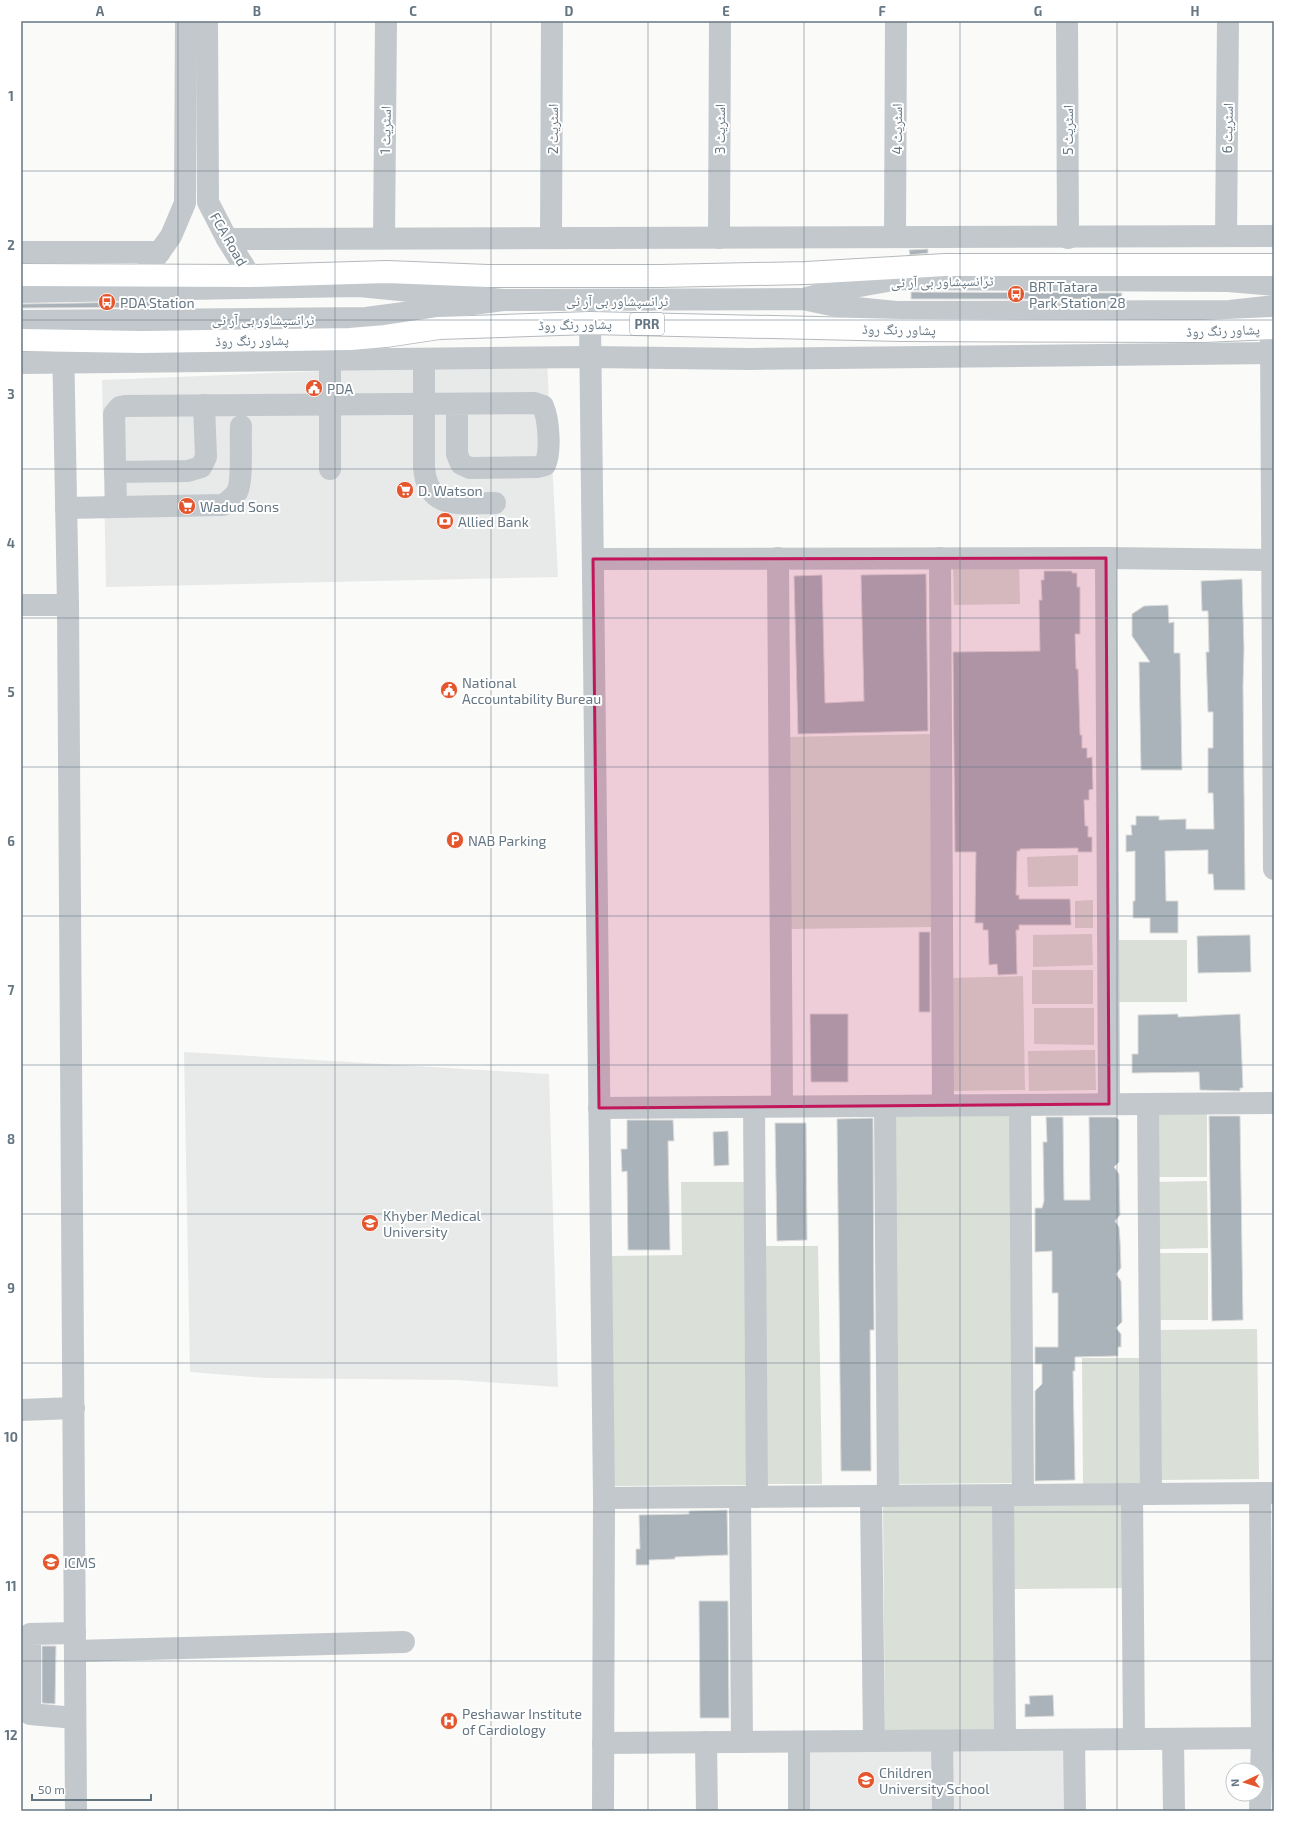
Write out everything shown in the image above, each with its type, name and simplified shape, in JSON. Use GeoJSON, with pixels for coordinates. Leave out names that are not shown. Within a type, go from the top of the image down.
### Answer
{"type":"FeatureCollection","features":[{"type":"Feature","properties":{"kind":"highway"},"geometry":{"type":"LineString","coordinates":[[21,276],[143,274],[250,276],[387,272],[488,276],[660,276],[806,273],[945,265],[1274,265]]}},
{"type":"Feature","properties":{"kind":"highway","name":"پشاور رنگ روڈ"},"geometry":{"type":"LineString","coordinates":[[21,340],[142,342],[350,339],[386,336],[439,328],[590,323],[902,330],[1204,331],[1273,328]]}},
{"type":"Feature","properties":{"kind":"street"},"geometry":{"type":"LineString","coordinates":[[143,274],[171,236],[185,203],[186,21]]}},
{"type":"Feature","properties":{"kind":"street","name":"FCA Road"},"geometry":{"type":"LineString","coordinates":[[207,21],[208,202],[227,239],[250,276]]}},
{"type":"Feature","properties":{"kind":"street","name":"اسٹریٹ 1"},"geometry":{"type":"LineString","coordinates":[[384,238],[386,21]]}},
{"type":"Feature","properties":{"kind":"street","name":"اسٹریٹ 2"},"geometry":{"type":"LineString","coordinates":[[551,238],[552,21]]}},
{"type":"Feature","properties":{"kind":"street","name":"اسٹریٹ 3"},"geometry":{"type":"LineString","coordinates":[[719,238],[720,21]]}},
{"type":"Feature","properties":{"kind":"street","name":"اسٹریٹ 4"},"geometry":{"type":"LineString","coordinates":[[895,236],[896,21]]}},
{"type":"Feature","properties":{"kind":"street","name":"اسٹریٹ 5"},"geometry":{"type":"LineString","coordinates":[[1067,21],[1068,238]]}},
{"type":"Feature","properties":{"kind":"street","name":"اسٹریٹ 6"},"geometry":{"type":"LineString","coordinates":[[1226,236],[1228,21]]}},
{"type":"Feature","properties":{"kind":"street"},"geometry":{"type":"LineString","coordinates":[[227,239],[719,238],[895,236],[1068,238],[1274,236]]}},
{"type":"Feature","properties":{"kind":"street"},"geometry":{"type":"LineString","coordinates":[[21,252],[160,252]]}},
{"type":"Feature","properties":{"kind":"street","name":"ٹرانسپشاور بی آر ٹی"},"geometry":{"type":"LineString","coordinates":[[804,299],[837,290],[899,279],[1228,281],[1274,285]]}},
{"type":"Feature","properties":{"kind":"street","name":"ٹرانسپشاور بی آر ٹی"},"geometry":{"type":"LineString","coordinates":[[21,292],[359,286],[503,300],[804,299],[836,306],[896,312],[1230,311],[1274,306]]}},
{"type":"Feature","properties":{"kind":"street","name":"ٹرانسپشاور بی آر ٹی"},"geometry":{"type":"LineString","coordinates":[[21,321],[366,318],[503,300]]}},
{"type":"Feature","properties":{"kind":"street"},"geometry":{"type":"LineString","coordinates":[[590,323],[604,1498],[603,1811]]}},
{"type":"Feature","properties":{"kind":"street"},"geometry":{"type":"LineString","coordinates":[[1273,328],[1274,869]]}},
{"type":"Feature","properties":{"kind":"street"},"geometry":{"type":"LineString","coordinates":[[63,341],[68,605],[76,1811]]}},
{"type":"Feature","properties":{"kind":"street"},"geometry":{"type":"LineString","coordinates":[[21,363],[330,359],[424,360],[590,357],[758,359],[1272,353]]}},
{"type":"Feature","properties":{"kind":"street"},"geometry":{"type":"LineString","coordinates":[[330,359],[330,469]]}},
{"type":"Feature","properties":{"kind":"street"},"geometry":{"type":"LineString","coordinates":[[424,360],[425,481],[430,491],[441,500],[454,504],[495,503]]}},
{"type":"Feature","properties":{"kind":"street"},"geometry":{"type":"LineString","coordinates":[[116,507],[114,414],[120,407],[330,403],[424,405],[457,404],[534,403],[543,406],[547,414],[548,457],[544,465],[537,467],[470,468],[461,464],[458,454],[457,404]]}},
{"type":"Feature","properties":{"kind":"street"},"geometry":{"type":"LineString","coordinates":[[115,472],[188,471],[201,467],[206,457],[204,405]]}},
{"type":"Feature","properties":{"kind":"street"},"geometry":{"type":"LineString","coordinates":[[66,508],[223,505],[231,500],[238,491],[240,480],[240,426]]}},
{"type":"Feature","properties":{"kind":"street"},"geometry":{"type":"LineString","coordinates":[[778,558],[782,1106]]}},
{"type":"Feature","properties":{"kind":"street"},"geometry":{"type":"LineString","coordinates":[[940,558],[943,1105]]}},
{"type":"Feature","properties":{"kind":"street"},"geometry":{"type":"LineString","coordinates":[[593,559],[1106,558],[1273,560]]}},
{"type":"Feature","properties":{"kind":"street"},"geometry":{"type":"LineString","coordinates":[[1106,558],[1109,1104]]}},
{"type":"Feature","properties":{"kind":"street"},"geometry":{"type":"LineString","coordinates":[[21,605],[68,605]]}},
{"type":"Feature","properties":{"kind":"street"},"geometry":{"type":"LineString","coordinates":[[599,1108],[1274,1103]]}},
{"type":"Feature","properties":{"kind":"street"},"geometry":{"type":"LineString","coordinates":[[1134,1740],[1141,1494],[1148,1104]]}},
{"type":"Feature","properties":{"kind":"street"},"geometry":{"type":"LineString","coordinates":[[1005,1740],[1013,1495],[1020,1105]]}},
{"type":"Feature","properties":{"kind":"street"},"geometry":{"type":"LineString","coordinates":[[874,1741],[880,1496],[885,1106]]}},
{"type":"Feature","properties":{"kind":"street"},"geometry":{"type":"LineString","coordinates":[[742,1742],[749,1497],[754,1107]]}},
{"type":"Feature","properties":{"kind":"street"},"geometry":{"type":"LineString","coordinates":[[21,1410],[74,1408]]}},
{"type":"Feature","properties":{"kind":"street"},"geometry":{"type":"LineString","coordinates":[[604,1498],[1267,1493],[1268,1738],[1260,1811]]}},
{"type":"Feature","properties":{"kind":"street"},"geometry":{"type":"LineString","coordinates":[[75,1718],[30,1714],[30,1634],[75,1642],[404,1642]]}},
{"type":"Feature","properties":{"kind":"street"},"geometry":{"type":"LineString","coordinates":[[603,1743],[1268,1738]]}},
{"type":"Feature","properties":{"kind":"street"},"geometry":{"type":"LineString","coordinates":[[1173,1739],[1174,1811]]}},
{"type":"Feature","properties":{"kind":"street"},"geometry":{"type":"LineString","coordinates":[[1074,1740],[1075,1811]]}},
{"type":"Feature","properties":{"kind":"street"},"geometry":{"type":"LineString","coordinates":[[942,1741],[943,1811]]}},
{"type":"Feature","properties":{"kind":"street"},"geometry":{"type":"LineString","coordinates":[[706,1742],[707,1811]]}},
{"type":"Feature","properties":{"kind":"street"},"geometry":{"type":"LineString","coordinates":[[799,1742],[800,1811]]}},
{"type":"Feature","properties":{"kind":"highlighted area"},"geometry":{"type":"Polygon","coordinates":[[[1106,558],[1109,1104],[599,1108],[593,559],[1106,558]]]}},
{"type":"Feature","properties":{"kind":"shaded area"},"geometry":{"type":"Polygon","coordinates":[[[547,362],[558,577],[106,587],[102,380],[547,362]]]}},
{"type":"Feature","properties":{"kind":"shaded area"},"geometry":{"type":"Polygon","coordinates":[[[1019,563],[1020,604],[954,605],[953,564],[1019,563]]]}},
{"type":"Feature","properties":{"kind":"shaded area"},"geometry":{"type":"Polygon","coordinates":[[[930,734],[933,927],[791,929],[788,737],[930,734]]]}},
{"type":"Feature","properties":{"kind":"shaded area"},"geometry":{"type":"Polygon","coordinates":[[[1078,855],[1078,886],[1028,887],[1027,857],[1078,855]]]}},
{"type":"Feature","properties":{"kind":"shaded area"},"geometry":{"type":"Polygon","coordinates":[[[1093,900],[1093,928],[1075,928],[1075,901],[1093,900]]]}},
{"type":"Feature","properties":{"kind":"shaded area"},"geometry":{"type":"Polygon","coordinates":[[[1092,934],[1093,965],[1033,967],[1033,935],[1092,934]]]}},
{"type":"Feature","properties":{"kind":"shaded area"},"geometry":{"type":"Polygon","coordinates":[[[1118,940],[1187,940],[1187,1002],[1117,1002],[1118,940]]]}},
{"type":"Feature","properties":{"kind":"shaded area"},"geometry":{"type":"Polygon","coordinates":[[[1032,970],[1093,970],[1093,1004],[1032,1004],[1032,970]]]}},
{"type":"Feature","properties":{"kind":"shaded area"},"geometry":{"type":"Polygon","coordinates":[[[1023,976],[1025,1090],[951,1091],[949,978],[1023,976]]]}},
{"type":"Feature","properties":{"kind":"shaded area"},"geometry":{"type":"Polygon","coordinates":[[[1034,1008],[1094,1008],[1094,1045],[1034,1044],[1034,1008]]]}},
{"type":"Feature","properties":{"kind":"shaded area"},"geometry":{"type":"Polygon","coordinates":[[[1095,1050],[1096,1090],[1029,1091],[1028,1051],[1095,1050]]]}},
{"type":"Feature","properties":{"kind":"shaded area","name":"Khyber Medical University"},"geometry":{"type":"Polygon","coordinates":[[[184,1052],[549,1074],[558,1387],[457,1380],[267,1378],[190,1372],[184,1052]]]}},
{"type":"Feature","properties":{"kind":"shaded area"},"geometry":{"type":"Polygon","coordinates":[[[1207,1109],[1207,1177],[1156,1177],[1155,1110],[1207,1109]]]}},
{"type":"Feature","properties":{"kind":"shaded area"},"geometry":{"type":"Polygon","coordinates":[[[1013,1113],[1016,1483],[897,1484],[894,1114],[1013,1113]]]}},
{"type":"Feature","properties":{"kind":"shaded area"},"geometry":{"type":"Polygon","coordinates":[[[1207,1181],[1208,1248],[1157,1249],[1156,1182],[1207,1181]]]}},
{"type":"Feature","properties":{"kind":"shaded area"},"geometry":{"type":"Polygon","coordinates":[[[681,1182],[744,1182],[748,1485],[614,1486],[611,1256],[682,1255],[681,1182]]]}},
{"type":"Feature","properties":{"kind":"shaded area"},"geometry":{"type":"Polygon","coordinates":[[[762,1246],[818,1246],[822,1484],[765,1484],[762,1246]]]}},
{"type":"Feature","properties":{"kind":"shaded area"},"geometry":{"type":"Polygon","coordinates":[[[1156,1253],[1208,1253],[1208,1320],[1157,1320],[1156,1253]]]}},
{"type":"Feature","properties":{"kind":"shaded area"},"geometry":{"type":"Polygon","coordinates":[[[1257,1329],[1259,1479],[1157,1480],[1156,1330],[1257,1329]]]}},
{"type":"Feature","properties":{"kind":"shaded area"},"geometry":{"type":"Polygon","coordinates":[[[1082,1358],[1140,1358],[1140,1486],[1083,1487],[1082,1358]]]}},
{"type":"Feature","properties":{"kind":"shaded area"},"geometry":{"type":"Polygon","coordinates":[[[1127,1499],[1128,1588],[1014,1589],[1013,1500],[1127,1499]]]}},
{"type":"Feature","properties":{"kind":"shaded area"},"geometry":{"type":"Polygon","coordinates":[[[998,1501],[1000,1735],[885,1736],[883,1502],[998,1501]]]}},
{"type":"Feature","properties":{"kind":"shaded area"},"geometry":{"type":"Polygon","coordinates":[[[1064,1740],[1065,1811],[946,1811],[942,1751],[1064,1740]]]}},
{"type":"Feature","properties":{"kind":"shaded area","name":"Children University School"},"geometry":{"type":"Polygon","coordinates":[[[799,1742],[933,1749],[933,1811],[799,1811],[799,1742]]]}},
{"type":"Feature","properties":{"kind":"building"},"geometry":{"type":"Polygon","coordinates":[[[928,249],[928,253],[910,255],[909,250],[928,249]]]}},
{"type":"Feature","properties":{"kind":"building"},"geometry":{"type":"Polygon","coordinates":[[[911,292],[1122,293],[1121,299],[911,299],[911,292]]]}},
{"type":"Feature","properties":{"kind":"building"},"geometry":{"type":"Polygon","coordinates":[[[193,301],[193,307],[21,308],[21,304],[193,301]]]}},
{"type":"Feature","properties":{"kind":"building"},"geometry":{"type":"Polygon","coordinates":[[[1044,571],[1072,571],[1072,573],[1077,573],[1077,587],[1080,587],[1080,634],[1075,634],[1076,669],[1078,669],[1080,735],[1082,735],[1082,748],[1087,748],[1087,758],[1092,757],[1093,789],[1089,790],[1089,800],[1084,800],[1085,826],[1088,826],[1088,837],[1092,837],[1092,852],[1078,852],[1078,848],[1020,849],[1020,851],[1017,851],[1016,895],[1019,895],[1019,899],[1070,899],[1071,925],[1019,925],[1019,930],[1016,930],[1017,974],[998,975],[997,964],[989,965],[988,930],[983,930],[983,923],[975,923],[976,852],[955,852],[953,652],[1040,651],[1039,600],[1042,600],[1041,580],[1044,580],[1044,571]]]}},
{"type":"Feature","properties":{"kind":"building"},"geometry":{"type":"Polygon","coordinates":[[[926,574],[928,731],[798,734],[794,576],[822,575],[825,703],[864,701],[861,575],[926,574]]]}},
{"type":"Feature","properties":{"kind":"building"},"geometry":{"type":"Polygon","coordinates":[[[1242,579],[1244,649],[1245,890],[1214,890],[1213,874],[1208,874],[1208,850],[1165,851],[1166,901],[1178,901],[1178,933],[1150,933],[1150,918],[1133,918],[1133,901],[1135,901],[1135,851],[1126,852],[1126,835],[1132,835],[1131,825],[1136,825],[1136,816],[1159,816],[1159,820],[1186,819],[1186,829],[1214,829],[1213,793],[1208,793],[1208,748],[1213,748],[1213,712],[1208,712],[1206,652],[1209,652],[1208,611],[1202,611],[1201,581],[1242,579]]]}},
{"type":"Feature","properties":{"kind":"building"},"geometry":{"type":"Polygon","coordinates":[[[1168,605],[1169,623],[1174,622],[1174,653],[1180,653],[1182,770],[1141,770],[1139,662],[1150,662],[1132,636],[1132,614],[1144,606],[1168,605]]]}},
{"type":"Feature","properties":{"kind":"building"},"geometry":{"type":"Polygon","coordinates":[[[919,932],[930,932],[930,1012],[919,1012],[919,932]]]}},
{"type":"Feature","properties":{"kind":"building"},"geometry":{"type":"Polygon","coordinates":[[[1250,935],[1251,972],[1198,973],[1197,936],[1250,935]]]}},
{"type":"Feature","properties":{"kind":"building"},"geometry":{"type":"Polygon","coordinates":[[[810,1014],[848,1014],[848,1082],[811,1082],[810,1014]]]}},
{"type":"Feature","properties":{"kind":"building"},"geometry":{"type":"Polygon","coordinates":[[[1178,1014],[1178,1017],[1240,1014],[1243,1088],[1240,1088],[1240,1091],[1200,1090],[1199,1072],[1132,1073],[1132,1054],[1138,1054],[1138,1015],[1178,1014]]]}},
{"type":"Feature","properties":{"kind":"building"},"geometry":{"type":"Polygon","coordinates":[[[1209,1116],[1240,1116],[1243,1320],[1212,1321],[1209,1116]]]}},
{"type":"Feature","properties":{"kind":"building"},"geometry":{"type":"Polygon","coordinates":[[[1046,1117],[1063,1117],[1064,1200],[1090,1200],[1089,1117],[1116,1117],[1119,1120],[1119,1162],[1114,1167],[1119,1174],[1120,1215],[1115,1221],[1119,1227],[1121,1268],[1116,1274],[1121,1281],[1122,1322],[1116,1328],[1121,1334],[1121,1347],[1118,1347],[1118,1356],[1075,1357],[1075,1371],[1073,1371],[1075,1480],[1035,1481],[1035,1391],[1042,1384],[1042,1364],[1035,1364],[1035,1347],[1058,1347],[1058,1293],[1052,1293],[1052,1251],[1035,1252],[1035,1208],[1042,1208],[1044,1201],[1043,1142],[1047,1142],[1046,1117]]]}},
{"type":"Feature","properties":{"kind":"building"},"geometry":{"type":"Polygon","coordinates":[[[873,1118],[874,1330],[870,1330],[871,1471],[841,1471],[837,1119],[873,1118]]]}},
{"type":"Feature","properties":{"kind":"building"},"geometry":{"type":"Polygon","coordinates":[[[627,1120],[673,1120],[674,1141],[668,1141],[670,1250],[628,1250],[627,1171],[622,1172],[621,1149],[627,1149],[627,1120]]]}},
{"type":"Feature","properties":{"kind":"building"},"geometry":{"type":"Polygon","coordinates":[[[775,1123],[806,1123],[807,1240],[777,1241],[775,1123]]]}},
{"type":"Feature","properties":{"kind":"building"},"geometry":{"type":"Polygon","coordinates":[[[728,1131],[729,1165],[714,1166],[713,1132],[728,1131]]]}},
{"type":"Feature","properties":{"kind":"building"},"geometry":{"type":"Polygon","coordinates":[[[727,1510],[728,1555],[675,1557],[675,1559],[649,1560],[649,1565],[636,1565],[636,1549],[640,1549],[639,1515],[689,1514],[689,1511],[727,1510]]]}},
{"type":"Feature","properties":{"kind":"building"},"geometry":{"type":"Polygon","coordinates":[[[699,1601],[728,1601],[729,1718],[700,1718],[699,1601]]]}},
{"type":"Feature","properties":{"kind":"building"},"geometry":{"type":"Polygon","coordinates":[[[42,1646],[56,1646],[55,1704],[42,1703],[42,1646]]]}},
{"type":"Feature","properties":{"kind":"building"},"geometry":{"type":"Polygon","coordinates":[[[1053,1695],[1054,1716],[1025,1717],[1025,1704],[1030,1704],[1029,1696],[1053,1695]]]}},
{"type":"Feature","properties":{"kind":"place","name":"BRT Tatara Park Station 28"},"geometry":{"type":"Point","coordinates":[1016,294]}},
{"type":"Feature","properties":{"kind":"place","name":"PDA Station"},"geometry":{"type":"Point","coordinates":[107,302]}},
{"type":"Feature","properties":{"kind":"place","name":"PDA"},"geometry":{"type":"Point","coordinates":[314,388]}},
{"type":"Feature","properties":{"kind":"place","name":"D. Watson"},"geometry":{"type":"Point","coordinates":[405,490]}},
{"type":"Feature","properties":{"kind":"place","name":"Wadud Sons"},"geometry":{"type":"Point","coordinates":[187,506]}},
{"type":"Feature","properties":{"kind":"place","name":"Allied Bank"},"geometry":{"type":"Point","coordinates":[445,521]}},
{"type":"Feature","properties":{"kind":"place","name":"National Accountability Bureau"},"geometry":{"type":"Point","coordinates":[449,690]}},
{"type":"Feature","properties":{"kind":"place","name":"NAB Parking"},"geometry":{"type":"Point","coordinates":[455,840]}},
{"type":"Feature","properties":{"kind":"place","name":"Khyber Medical University"},"geometry":{"type":"Point","coordinates":[370,1223]}},
{"type":"Feature","properties":{"kind":"place","name":"ICMS"},"geometry":{"type":"Point","coordinates":[51,1562]}},
{"type":"Feature","properties":{"kind":"place","name":"Peshawar Institute of Cardiology"},"geometry":{"type":"Point","coordinates":[449,1721]}},
{"type":"Feature","properties":{"kind":"place","name":"Children University School"},"geometry":{"type":"Point","coordinates":[866,1780]}}]}
